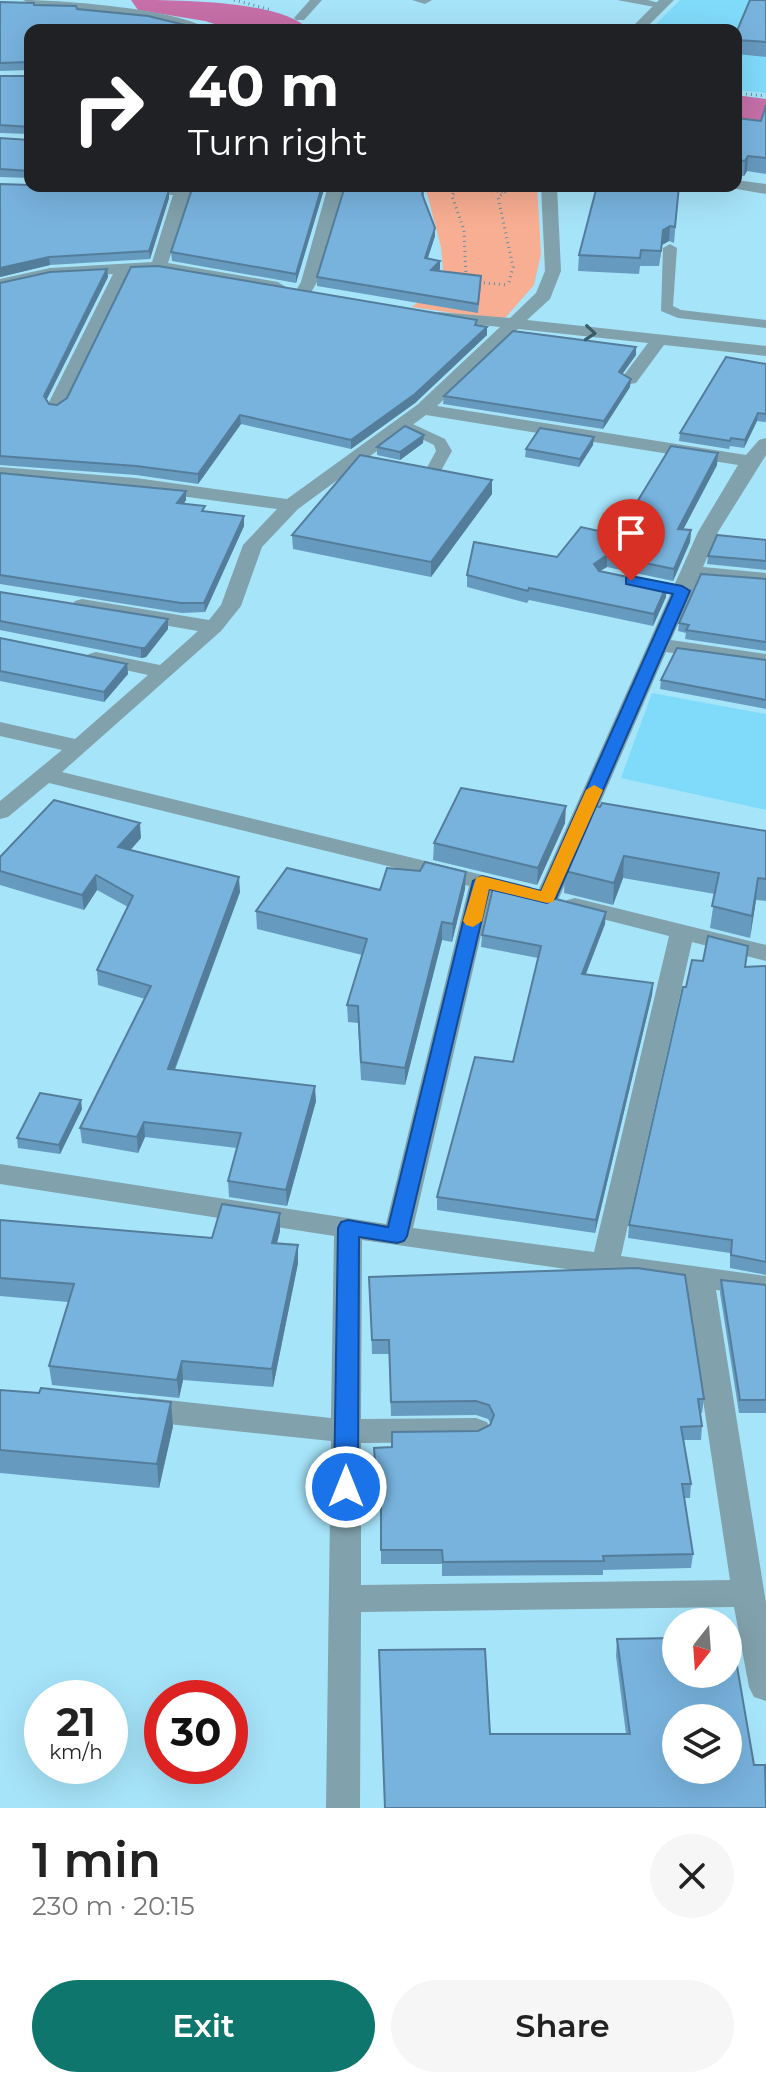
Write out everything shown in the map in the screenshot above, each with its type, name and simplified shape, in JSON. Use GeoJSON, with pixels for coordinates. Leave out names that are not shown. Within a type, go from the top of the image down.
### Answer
{"type":"FeatureCollection","features":[{"type":"Feature","properties":{"kind":"street"},"geometry":{"type":"LineString","coordinates":[[30,0],[150,16],[178,24]]}},
{"type":"Feature","properties":{"kind":"street"},"geometry":{"type":"LineString","coordinates":[[419,0],[425,0]]}},
{"type":"Feature","properties":{"kind":"street"},"geometry":{"type":"LineString","coordinates":[[642,24],[663,2]]}},
{"type":"Feature","properties":{"kind":"street"},"geometry":{"type":"LineString","coordinates":[[144,24],[150,16]]}},
{"type":"Feature","properties":{"kind":"street"},"geometry":{"type":"LineString","coordinates":[[742,186],[766,189]]}},
{"type":"Feature","properties":{"kind":"street"},"geometry":{"type":"LineString","coordinates":[[159,266],[183,192]]}},
{"type":"Feature","properties":{"kind":"street"},"geometry":{"type":"LineString","coordinates":[[0,284],[50,273],[159,266],[310,293],[309,282],[334,192]]}},
{"type":"Feature","properties":{"kind":"street"},"geometry":{"type":"LineString","coordinates":[[0,812],[79,747],[214,627],[231,606],[253,545],[291,505],[423,409],[544,295],[551,280],[549,192]]}},
{"type":"Feature","properties":{"kind":"street"},"geometry":{"type":"LineString","coordinates":[[56,406],[124,268]]}},
{"type":"Feature","properties":{"kind":"street"},"geometry":{"type":"LineString","coordinates":[[425,313],[766,351]]}},
{"type":"Feature","properties":{"kind":"street"},"geometry":{"type":"LineString","coordinates":[[630,379],[660,339]]}},
{"type":"Feature","properties":{"kind":"street"},"geometry":{"type":"LineString","coordinates":[[423,409],[750,461]]}},
{"type":"Feature","properties":{"kind":"street"},"geometry":{"type":"LineString","coordinates":[[547,898],[660,645],[680,583],[750,461],[766,444]]}},
{"type":"Feature","properties":{"kind":"street"},"geometry":{"type":"LineString","coordinates":[[0,473],[136,484],[291,505]]}},
{"type":"Feature","properties":{"kind":"street"},"geometry":{"type":"LineString","coordinates":[[680,583],[766,579]]}},
{"type":"Feature","properties":{"kind":"street"},"geometry":{"type":"LineString","coordinates":[[61,602],[214,627]]}},
{"type":"Feature","properties":{"kind":"street"},"geometry":{"type":"LineString","coordinates":[[660,645],[766,660]]}},
{"type":"Feature","properties":{"kind":"street"},"geometry":{"type":"LineString","coordinates":[[75,653],[164,672]]}},
{"type":"Feature","properties":{"kind":"street"},"geometry":{"type":"LineString","coordinates":[[0,729],[79,747]]}},
{"type":"Feature","properties":{"kind":"street"},"geometry":{"type":"LineString","coordinates":[[46,775],[766,953]]}},
{"type":"Feature","properties":{"kind":"street"},"geometry":{"type":"LineString","coordinates":[[397,1236],[482,881]]}},
{"type":"Feature","properties":{"kind":"street"},"geometry":{"type":"LineString","coordinates":[[606,1262],[682,934]]}},
{"type":"Feature","properties":{"kind":"street"},"geometry":{"type":"LineString","coordinates":[[0,1174],[397,1236],[766,1286]]}},
{"type":"Feature","properties":{"kind":"street"},"geometry":{"type":"LineString","coordinates":[[343,1808],[348,1228]]}},
{"type":"Feature","properties":{"kind":"street"},"geometry":{"type":"LineString","coordinates":[[699,1275],[748,1593],[766,1687]]}},
{"type":"Feature","properties":{"kind":"street"},"geometry":{"type":"LineString","coordinates":[[110,1405],[346,1431],[476,1430]]}},
{"type":"Feature","properties":{"kind":"street"},"geometry":{"type":"LineString","coordinates":[[345,1599],[748,1593]]}},
{"type":"Feature","properties":{"kind":"lane"},"geometry":{"type":"LineString","coordinates":[[300,18],[316,0]]}},
{"type":"Feature","properties":{"kind":"lane"},"geometry":{"type":"LineString","coordinates":[[623,0],[663,2]]}},
{"type":"Feature","properties":{"kind":"lane"},"geometry":{"type":"LineString","coordinates":[[670,248],[666,308],[678,314],[766,324]]}},
{"type":"Feature","properties":{"kind":"lane"},"geometry":{"type":"LineString","coordinates":[[402,424],[440,442],[444,451],[432,473]]}},
{"type":"Feature","properties":{"kind":"path"},"geometry":{"type":"LineString","coordinates":[[742,94],[766,96]]}},
{"type":"Feature","properties":{"kind":"path"},"geometry":{"type":"LineString","coordinates":[[454,192],[452,196],[464,230],[466,281],[509,285]]}},
{"type":"Feature","properties":{"kind":"path"},"geometry":{"type":"LineString","coordinates":[[480,321],[509,285],[513,267],[498,197],[507,192]]}},
{"type":"Feature","properties":{"kind":"shaded area"},"geometry":{"type":"Polygon","coordinates":[[[680,0],[766,0],[766,93],[742,91],[742,24],[656,24],[680,0]]]}},
{"type":"Feature","properties":{"kind":"shaded area"},"geometry":{"type":"Polygon","coordinates":[[[427,192],[537,192],[541,254],[534,285],[506,317],[495,319],[412,307],[444,281],[441,247],[427,192]]]}},
{"type":"Feature","properties":{"kind":"shaded area"},"geometry":{"type":"Polygon","coordinates":[[[652,693],[766,714],[766,810],[621,778],[652,693]]]}},
{"type":"Feature","properties":{"kind":"building"},"geometry":{"type":"Polygon","coordinates":[[[750,0],[766,0],[766,42],[742,40],[740,24],[750,0]]]}},
{"type":"Feature","properties":{"kind":"building"},"geometry":{"type":"Polygon","coordinates":[[[0,2],[76,6],[77,9],[148,16],[181,24],[24,24],[24,62],[0,63],[0,2]]]}},
{"type":"Feature","properties":{"kind":"building"},"geometry":{"type":"Polygon","coordinates":[[[0,76],[24,76],[24,127],[0,125],[0,76]]]}},
{"type":"Feature","properties":{"kind":"building"},"geometry":{"type":"Polygon","coordinates":[[[766,105],[766,158],[748,156],[742,161],[742,119],[761,121],[766,105]]]}},
{"type":"Feature","properties":{"kind":"building"},"geometry":{"type":"Polygon","coordinates":[[[0,138],[24,140],[24,171],[0,169],[0,138]]]}},
{"type":"Feature","properties":{"kind":"building"},"geometry":{"type":"Polygon","coordinates":[[[0,184],[24,185],[24,192],[168,192],[149,251],[49,257],[0,268],[0,184]]]}},
{"type":"Feature","properties":{"kind":"building"},"geometry":{"type":"Polygon","coordinates":[[[191,192],[320,192],[296,274],[171,252],[191,192]]]}},
{"type":"Feature","properties":{"kind":"building"},"geometry":{"type":"Polygon","coordinates":[[[343,192],[423,192],[435,228],[425,258],[440,261],[431,270],[481,276],[478,304],[317,277],[343,192]]]}},
{"type":"Feature","properties":{"kind":"building"},"geometry":{"type":"Polygon","coordinates":[[[595,192],[678,192],[675,227],[663,230],[661,251],[641,250],[640,258],[579,255],[595,192]]]}},
{"type":"Feature","properties":{"kind":"building"},"geometry":{"type":"Polygon","coordinates":[[[158,266],[477,320],[475,325],[487,327],[415,394],[351,440],[240,415],[198,474],[0,456],[0,283],[50,272],[107,269],[44,396],[49,404],[57,405],[67,398],[131,267],[158,266]]]}},
{"type":"Feature","properties":{"kind":"building"},"geometry":{"type":"Polygon","coordinates":[[[513,331],[636,347],[619,372],[631,379],[604,421],[444,396],[513,331]]]}},
{"type":"Feature","properties":{"kind":"building"},"geometry":{"type":"Polygon","coordinates":[[[726,357],[766,364],[766,414],[758,413],[745,440],[731,438],[730,441],[680,433],[726,357]]]}},
{"type":"Feature","properties":{"kind":"building"},"geometry":{"type":"Polygon","coordinates":[[[405,426],[424,435],[400,452],[377,447],[405,426]]]}},
{"type":"Feature","properties":{"kind":"building"},"geometry":{"type":"Polygon","coordinates":[[[540,428],[594,437],[580,459],[526,449],[540,428]]]}},
{"type":"Feature","properties":{"kind":"building"},"geometry":{"type":"Polygon","coordinates":[[[671,446],[718,453],[678,529],[691,530],[674,569],[607,555],[594,564],[599,571],[667,585],[654,614],[529,588],[528,591],[467,575],[474,542],[557,557],[581,527],[617,535],[671,446]]]}},
{"type":"Feature","properties":{"kind":"building"},"geometry":{"type":"Polygon","coordinates":[[[360,455],[492,480],[431,562],[292,535],[360,455]]]}},
{"type":"Feature","properties":{"kind":"building"},"geometry":{"type":"Polygon","coordinates":[[[0,473],[186,491],[177,503],[205,506],[202,511],[244,516],[204,603],[181,603],[0,575],[0,473]]]}},
{"type":"Feature","properties":{"kind":"building"},"geometry":{"type":"Polygon","coordinates":[[[717,535],[766,540],[766,561],[708,556],[717,535]]]}},
{"type":"Feature","properties":{"kind":"building"},"geometry":{"type":"Polygon","coordinates":[[[701,574],[766,579],[766,642],[686,630],[689,625],[679,623],[701,574]]]}},
{"type":"Feature","properties":{"kind":"building"},"geometry":{"type":"Polygon","coordinates":[[[0,592],[168,619],[145,648],[141,648],[0,621],[0,592]]]}},
{"type":"Feature","properties":{"kind":"building"},"geometry":{"type":"Polygon","coordinates":[[[0,638],[127,664],[104,692],[0,671],[0,638]]]}},
{"type":"Feature","properties":{"kind":"building"},"geometry":{"type":"Polygon","coordinates":[[[677,648],[766,660],[766,700],[661,680],[677,648]]]}},
{"type":"Feature","properties":{"kind":"building"},"geometry":{"type":"Polygon","coordinates":[[[461,788],[566,806],[538,868],[434,843],[461,788]]]}},
{"type":"Feature","properties":{"kind":"building"},"geometry":{"type":"Polygon","coordinates":[[[54,800],[140,823],[118,847],[239,877],[168,1069],[315,1086],[286,1190],[228,1181],[241,1133],[144,1122],[137,1137],[80,1128],[151,986],[97,970],[133,896],[96,875],[82,895],[0,871],[0,857],[54,800]]]}},
{"type":"Feature","properties":{"kind":"building"},"geometry":{"type":"Polygon","coordinates":[[[602,803],[766,831],[766,879],[758,878],[752,916],[712,906],[719,873],[624,856],[614,883],[565,871],[594,806],[600,807],[602,803]]]}},
{"type":"Feature","properties":{"kind":"building"},"geometry":{"type":"Polygon","coordinates":[[[425,862],[466,872],[453,924],[442,922],[405,1068],[361,1062],[358,1006],[347,1005],[367,939],[256,911],[287,868],[380,890],[387,868],[420,871],[425,862]]]}},
{"type":"Feature","properties":{"kind":"building"},"geometry":{"type":"Polygon","coordinates":[[[494,883],[606,912],[582,974],[653,983],[596,1220],[437,1197],[475,1057],[513,1062],[541,946],[482,935],[494,883]]]}},
{"type":"Feature","properties":{"kind":"building"},"geometry":{"type":"Polygon","coordinates":[[[708,936],[748,946],[745,967],[766,966],[766,1262],[731,1255],[732,1240],[629,1225],[683,987],[686,987],[692,960],[703,961],[708,936]]]}},
{"type":"Feature","properties":{"kind":"building"},"geometry":{"type":"Polygon","coordinates":[[[40,1093],[81,1100],[59,1145],[17,1138],[40,1093]]]}},
{"type":"Feature","properties":{"kind":"building"},"geometry":{"type":"Polygon","coordinates":[[[222,1204],[280,1213],[272,1243],[298,1245],[272,1369],[182,1361],[177,1380],[49,1366],[74,1284],[0,1278],[0,1220],[212,1238],[222,1204]]]}},
{"type":"Feature","properties":{"kind":"building"},"geometry":{"type":"Polygon","coordinates":[[[637,1268],[685,1275],[704,1399],[698,1399],[702,1426],[681,1427],[691,1484],[682,1484],[693,1554],[603,1556],[604,1561],[443,1562],[442,1550],[381,1550],[381,1491],[377,1491],[374,1448],[392,1447],[392,1432],[478,1431],[490,1425],[494,1415],[489,1405],[476,1401],[391,1402],[389,1340],[372,1340],[369,1277],[637,1268]]]}},
{"type":"Feature","properties":{"kind":"building"},"geometry":{"type":"Polygon","coordinates":[[[721,1280],[766,1285],[766,1400],[740,1400],[721,1280]]]}},
{"type":"Feature","properties":{"kind":"building"},"geometry":{"type":"Polygon","coordinates":[[[41,1388],[171,1402],[157,1464],[0,1450],[0,1390],[39,1393],[41,1388]]]}},
{"type":"Feature","properties":{"kind":"building"},"geometry":{"type":"Polygon","coordinates":[[[662,1638],[662,1688],[741,1688],[754,1765],[765,1765],[766,1808],[385,1808],[379,1650],[485,1649],[490,1734],[630,1734],[617,1639],[662,1638]]]}},
{"type":"Feature","properties":{"kind":"waterway"},"geometry":{"type":"LineString","coordinates":[[155,0],[211,8],[265,24]]}},
{"type":"Feature","properties":{"kind":"waterway"},"geometry":{"type":"LineString","coordinates":[[742,112],[766,115]]}},
{"type":"Feature","properties":{"kind":"slow traffic"},"geometry":{"type":"LineString","coordinates":[[473,921],[482,881],[547,898],[594,790]]}},
{"type":"Feature","properties":{"kind":"route"},"geometry":{"type":"LineString","coordinates":[[346,1487],[348,1228],[397,1236],[482,881],[547,898],[660,645],[682,591],[631,581]]}}]}
